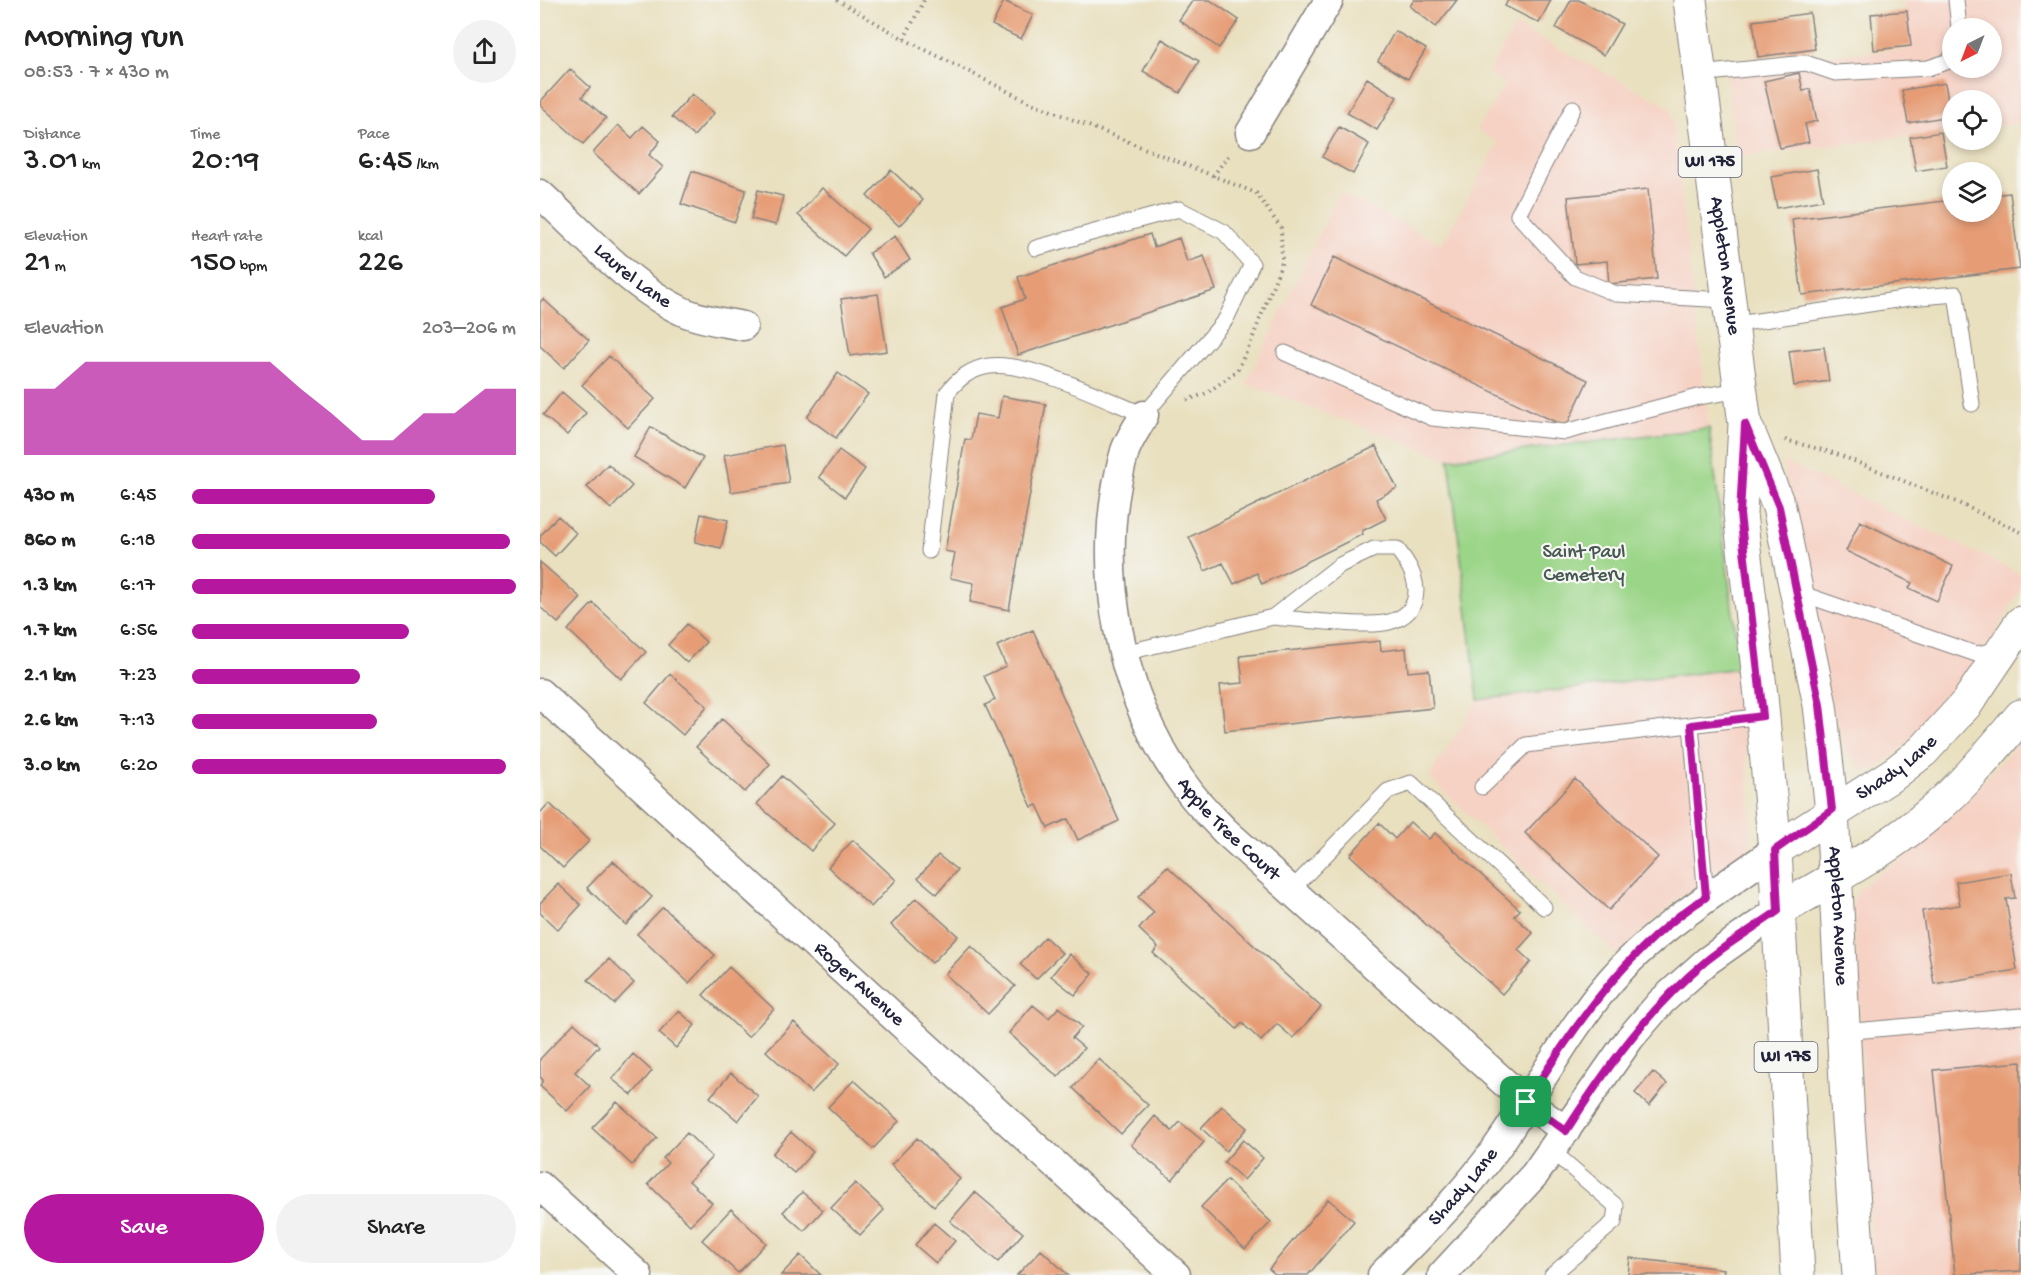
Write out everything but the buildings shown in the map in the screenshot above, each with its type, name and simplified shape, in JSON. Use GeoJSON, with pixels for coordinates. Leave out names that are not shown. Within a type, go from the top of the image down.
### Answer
{"type":"FeatureCollection","features":[{"type":"Feature","properties":{"kind":"main road","name":"Appleton Avenue"},"geometry":{"type":"LineString","coordinates":[[1690,0],[1745,424],[1740,514],[1763,716],[1775,850],[1798,1275]]}},
{"type":"Feature","properties":{"kind":"main road","name":"Appleton Avenue"},"geometry":{"type":"LineString","coordinates":[[1745,424],[1779,507],[1820,705],[1832,810],[1834,878],[1859,1275]]}},
{"type":"Feature","properties":{"kind":"main road","name":"Shady Lane"},"geometry":{"type":"LineString","coordinates":[[1775,850],[1832,810],[1895,773],[1923,751],[1967,703],[2016,641]]}},
{"type":"Feature","properties":{"kind":"main road"},"geometry":{"type":"LineString","coordinates":[[1778,911],[1901,836],[1933,811],[1973,772],[2021,716]]}},
{"type":"Feature","properties":{"kind":"street"},"geometry":{"type":"LineString","coordinates":[[1250,133],[1329,0]]}},
{"type":"Feature","properties":{"kind":"street","name":"Laurel Lane"},"geometry":{"type":"LineString","coordinates":[[540,194],[619,266],[659,298],[685,312],[743,326]]}},
{"type":"Feature","properties":{"kind":"street","name":"Apple Tree Court"},"geometry":{"type":"LineString","coordinates":[[1144,415],[1125,450],[1115,501],[1112,588],[1124,653],[1150,724],[1191,793],[1225,831],[1526,1102],[1559,1141]]}},
{"type":"Feature","properties":{"kind":"street","name":"Roger Avenue"},"geometry":{"type":"LineString","coordinates":[[540,693],[1176,1275]]}},
{"type":"Feature","properties":{"kind":"street","name":"Shady Lane"},"geometry":{"type":"LineString","coordinates":[[1382,1275],[1461,1194],[1496,1149],[1578,1021],[1613,978],[1675,920],[1775,850]]}},
{"type":"Feature","properties":{"kind":"street"},"geometry":{"type":"LineString","coordinates":[[1442,1275],[1535,1174],[1630,1038],[1661,1002],[1707,960],[1778,911]]}},
{"type":"Feature","properties":{"kind":"street"},"geometry":{"type":"LineString","coordinates":[[540,1185],[638,1275]]}},
{"type":"Feature","properties":{"kind":"lane"},"geometry":{"type":"LineString","coordinates":[[1956,0],[1958,18]]}},
{"type":"Feature","properties":{"kind":"lane"},"geometry":{"type":"LineString","coordinates":[[1699,74],[1806,63],[1834,73],[1928,68],[1942,63]]}},
{"type":"Feature","properties":{"kind":"lane"},"geometry":{"type":"LineString","coordinates":[[1573,108],[1518,215],[1575,277],[1616,294],[1729,312],[1956,294],[1972,404]]}},
{"type":"Feature","properties":{"kind":"lane"},"geometry":{"type":"LineString","coordinates":[[929,551],[947,393],[960,376],[989,366],[1026,370],[1144,415],[1226,319],[1252,264],[1224,232],[1179,209],[1036,248]]}},
{"type":"Feature","properties":{"kind":"lane"},"geometry":{"type":"LineString","coordinates":[[1285,353],[1432,418],[1565,432],[1698,397],[1740,390]]}},
{"type":"Feature","properties":{"kind":"lane"},"geometry":{"type":"LineString","coordinates":[[1124,653],[1273,617],[1387,623],[1408,613],[1416,600],[1416,582],[1409,563],[1397,549],[1374,549],[1340,566],[1273,617]]}},
{"type":"Feature","properties":{"kind":"lane"},"geometry":{"type":"LineString","coordinates":[[1797,592],[1976,654],[2016,641]]}},
{"type":"Feature","properties":{"kind":"lane"},"geometry":{"type":"LineString","coordinates":[[1482,787],[1526,745],[1763,716]]}},
{"type":"Feature","properties":{"kind":"lane"},"geometry":{"type":"LineString","coordinates":[[1691,725],[1706,897]]}},
{"type":"Feature","properties":{"kind":"lane"},"geometry":{"type":"LineString","coordinates":[[1291,890],[1388,791],[1411,783],[1544,907]]}},
{"type":"Feature","properties":{"kind":"lane"},"geometry":{"type":"LineString","coordinates":[[1843,1032],[2021,1016]]}},
{"type":"Feature","properties":{"kind":"lane"},"geometry":{"type":"LineString","coordinates":[[1552,1275],[1614,1222],[1616,1206],[1559,1141]]}},
{"type":"Feature","properties":{"kind":"path"},"geometry":{"type":"LineString","coordinates":[[837,0],[904,39],[1029,102],[1256,193],[1281,228],[1282,262],[1251,342],[1237,371],[1207,393],[1144,415]]}},
{"type":"Feature","properties":{"kind":"path"},"geometry":{"type":"LineString","coordinates":[[904,39],[924,0]]}},
{"type":"Feature","properties":{"kind":"path"},"geometry":{"type":"LineString","coordinates":[[1745,424],[1788,441],[1834,453],[1956,502],[2021,532]]}},
{"type":"Feature","properties":{"kind":"shaded area"},"geometry":{"type":"Polygon","coordinates":[[[1903,0],[2021,0],[2021,123],[2002,126],[2002,90],[1942,90],[1942,132],[1737,157],[1725,64],[1910,49],[1903,0]]]}},
{"type":"Feature","properties":{"kind":"shaded area"},"geometry":{"type":"Polygon","coordinates":[[[1516,26],[1671,108],[1709,428],[1449,459],[1246,384],[1340,192],[1442,244],[1499,143],[1477,130],[1505,84],[1487,73],[1516,26]]]}},
{"type":"Feature","properties":{"kind":"shaded area"},"geometry":{"type":"Polygon","coordinates":[[[1783,461],[2021,574],[2021,589],[1979,660],[1922,731],[1875,770],[1862,769],[1845,750],[1833,710],[1783,461]]]}},
{"type":"Feature","properties":{"kind":"shaded area"},"geometry":{"type":"Polygon","coordinates":[[[1740,668],[1751,815],[1750,849],[1728,867],[1678,898],[1617,955],[1429,777],[1478,700],[1740,668]]]}},
{"type":"Feature","properties":{"kind":"shaded area"},"geometry":{"type":"Polygon","coordinates":[[[2021,740],[2021,1275],[1873,1275],[1853,901],[1859,890],[1871,879],[1911,853],[1954,813],[2021,740]]]}},
{"type":"Feature","properties":{"kind":"green space","name":"Saint Paul Cemetery"},"geometry":{"type":"Polygon","coordinates":[[[1709,428],[1740,668],[1478,700],[1449,459],[1709,428]]]}},
{"type":"Feature","properties":{"kind":"route"},"geometry":{"type":"LineString","coordinates":[[1745,424],[1779,507],[1820,705],[1832,810],[1775,850],[1778,911],[1707,960],[1661,1002],[1630,1038],[1566,1131],[1526,1102],[1578,1021],[1613,978],[1675,920],[1706,897],[1691,725],[1763,716],[1740,514],[1745,424]]}}]}
